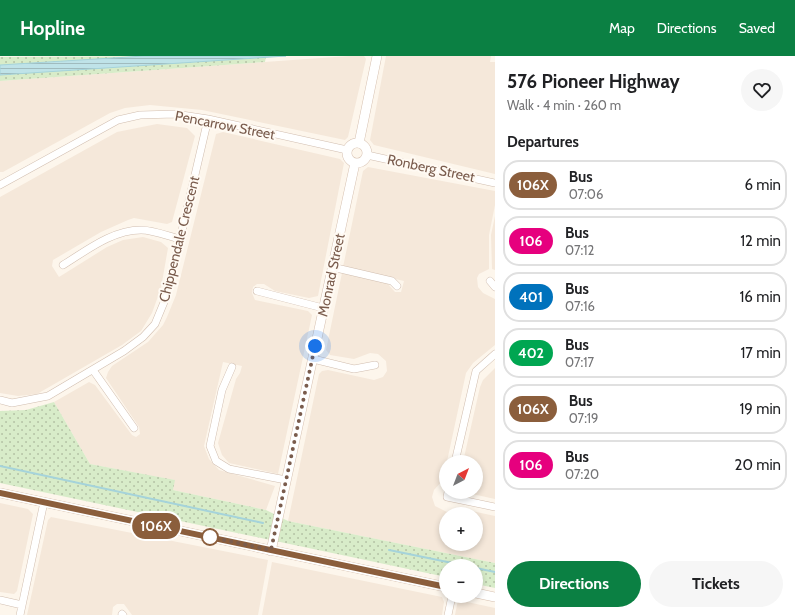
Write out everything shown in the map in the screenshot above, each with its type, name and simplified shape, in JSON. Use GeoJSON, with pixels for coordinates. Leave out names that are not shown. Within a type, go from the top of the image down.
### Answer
{"type":"FeatureCollection","features":[{"type":"Feature","properties":{"kind":"street"},"geometry":{"type":"LineString","coordinates":[[359,142],[377,56]]}},
{"type":"Feature","properties":{"kind":"street","name":"Pencarrow Street"},"geometry":{"type":"LineString","coordinates":[[0,185],[118,120],[140,115],[175,114],[208,119],[347,150]]}},
{"type":"Feature","properties":{"kind":"street","name":"Chippendale Crescent"},"geometry":{"type":"LineString","coordinates":[[0,400],[12,403],[48,396],[93,370],[143,337],[155,324],[167,295],[208,119]]}},
{"type":"Feature","properties":{"kind":"street"},"geometry":{"type":"LineString","coordinates":[[359,142],[364,146],[367,155],[361,162],[355,163],[349,160],[347,150],[353,143],[359,142]]}},
{"type":"Feature","properties":{"kind":"street","name":"Ronberg Street"},"geometry":{"type":"LineString","coordinates":[[367,155],[495,183]]}},
{"type":"Feature","properties":{"kind":"street","name":"Monrad Street"},"geometry":{"type":"LineString","coordinates":[[271,550],[355,163]]}},
{"type":"Feature","properties":{"kind":"street"},"geometry":{"type":"LineString","coordinates":[[63,265],[105,240],[121,234],[141,230],[180,239]]}},
{"type":"Feature","properties":{"kind":"street"},"geometry":{"type":"LineString","coordinates":[[332,267],[392,281],[398,286]]}},
{"type":"Feature","properties":{"kind":"street"},"geometry":{"type":"LineString","coordinates":[[490,281],[495,287]]}},
{"type":"Feature","properties":{"kind":"street"},"geometry":{"type":"LineString","coordinates":[[257,291],[323,308]]}},
{"type":"Feature","properties":{"kind":"street"},"geometry":{"type":"LineString","coordinates":[[457,455],[476,371],[495,354]]}},
{"type":"Feature","properties":{"kind":"street"},"geometry":{"type":"LineString","coordinates":[[313,359],[354,369],[375,365]]}},
{"type":"Feature","properties":{"kind":"street"},"geometry":{"type":"LineString","coordinates":[[232,367],[222,390],[210,446],[216,461],[229,469],[286,480]]}},
{"type":"Feature","properties":{"kind":"street"},"geometry":{"type":"LineString","coordinates":[[93,370],[134,428]]}},
{"type":"Feature","properties":{"kind":"street"},"geometry":{"type":"LineString","coordinates":[[0,493],[439,586]]}},
{"type":"Feature","properties":{"kind":"street"},"geometry":{"type":"LineString","coordinates":[[457,499],[495,507]]}},
{"type":"Feature","properties":{"kind":"street"},"geometry":{"type":"LineString","coordinates":[[20,615],[44,502]]}},
{"type":"Feature","properties":{"kind":"street"},"geometry":{"type":"LineString","coordinates":[[483,594],[495,597]]}},
{"type":"Feature","properties":{"kind":"street"},"geometry":{"type":"LineString","coordinates":[[0,600],[22,605]]}},
{"type":"Feature","properties":{"kind":"street"},"geometry":{"type":"LineString","coordinates":[[448,615],[451,603]]}},
{"type":"Feature","properties":{"kind":"shaded area"},"geometry":{"type":"Polygon","coordinates":[[[364,56],[366,59],[348,137],[345,140],[202,110],[150,105],[125,108],[110,113],[3,172],[0,172],[0,81],[364,56]]]}},
{"type":"Feature","properties":{"kind":"shaded area"},"geometry":{"type":"Polygon","coordinates":[[[386,56],[491,56],[490,62],[495,62],[495,174],[374,145],[370,140],[386,56]]]}},
{"type":"Feature","properties":{"kind":"shaded area"},"geometry":{"type":"Polygon","coordinates":[[[157,124],[187,128],[195,136],[172,222],[167,224],[134,218],[128,220],[101,232],[53,260],[52,266],[59,277],[107,247],[123,240],[143,237],[161,242],[168,248],[161,288],[152,313],[141,331],[122,345],[37,394],[18,396],[0,393],[0,197],[117,132],[157,124]]]}},
{"type":"Feature","properties":{"kind":"shaded area"},"geometry":{"type":"Polygon","coordinates":[[[223,132],[340,159],[344,163],[318,296],[309,298],[275,291],[264,284],[257,284],[253,287],[252,293],[255,300],[308,311],[312,315],[278,474],[229,463],[222,455],[218,443],[236,379],[242,366],[223,362],[204,446],[209,459],[219,470],[275,486],[266,510],[173,490],[174,480],[90,464],[54,402],[89,382],[95,385],[132,435],[136,437],[140,434],[139,427],[106,378],[112,366],[148,342],[163,325],[167,317],[176,295],[216,134],[223,132]]]}},
{"type":"Feature","properties":{"kind":"shaded area"},"geometry":{"type":"Polygon","coordinates":[[[368,167],[495,191],[495,205],[489,235],[489,269],[479,274],[477,278],[478,287],[483,293],[495,299],[495,345],[473,363],[466,373],[448,455],[439,455],[439,484],[434,490],[432,497],[435,506],[439,508],[439,551],[483,551],[483,513],[495,516],[495,563],[483,561],[483,559],[475,559],[288,521],[319,374],[322,371],[328,370],[374,380],[383,377],[387,371],[386,361],[378,354],[370,353],[354,359],[330,355],[326,350],[342,273],[387,283],[395,292],[401,292],[404,281],[343,267],[363,171],[368,167]]]}},
{"type":"Feature","properties":{"kind":"shaded area"},"geometry":{"type":"Polygon","coordinates":[[[495,216],[495,270],[492,269],[491,235],[495,216]]]}},
{"type":"Feature","properties":{"kind":"shaded area"},"geometry":{"type":"Polygon","coordinates":[[[495,368],[495,499],[483,496],[483,455],[465,455],[480,387],[483,380],[495,368]]]}},
{"type":"Feature","properties":{"kind":"shaded area"},"geometry":{"type":"Polygon","coordinates":[[[0,503],[28,509],[33,514],[17,591],[14,594],[0,592],[0,503]]]}},
{"type":"Feature","properties":{"kind":"shaded area"},"geometry":{"type":"Polygon","coordinates":[[[51,517],[268,560],[258,615],[132,615],[124,604],[117,604],[113,607],[112,615],[27,615],[48,520],[51,517]]]}},
{"type":"Feature","properties":{"kind":"shaded area"},"geometry":{"type":"Polygon","coordinates":[[[272,562],[439,596],[439,603],[444,603],[442,615],[262,615],[272,562]]]}},
{"type":"Feature","properties":{"kind":"shaded area"},"geometry":{"type":"Polygon","coordinates":[[[457,603],[472,603],[495,608],[495,615],[455,615],[457,603]]]}},
{"type":"Feature","properties":{"kind":"green space"},"geometry":{"type":"Polygon","coordinates":[[[266,56],[265,62],[0,81],[0,57],[266,56]]]}},
{"type":"Feature","properties":{"kind":"green space"},"geometry":{"type":"Polygon","coordinates":[[[54,402],[90,464],[175,480],[173,490],[266,510],[288,521],[475,559],[439,559],[439,576],[0,483],[0,411],[26,410],[54,402]]]}},
{"type":"Feature","properties":{"kind":"green space"},"geometry":{"type":"Polygon","coordinates":[[[483,561],[495,563],[495,588],[483,585],[483,561]]]}},
{"type":"Feature","properties":{"kind":"water"},"geometry":{"type":"Polygon","coordinates":[[[144,56],[286,56],[0,75],[0,65],[144,56]]]}},
{"type":"Feature","properties":{"kind":"waterway"},"geometry":{"type":"LineString","coordinates":[[0,466],[263,523]]}},
{"type":"Feature","properties":{"kind":"waterway"},"geometry":{"type":"LineString","coordinates":[[389,550],[439,560]]}},
{"type":"Feature","properties":{"kind":"waterway"},"geometry":{"type":"LineString","coordinates":[[483,569],[495,572]]}},
{"type":"Feature","properties":{"kind":"bus line","name":"106X"},"geometry":{"type":"LineString","coordinates":[[0,493],[439,586]]}},
{"type":"Feature","properties":{"kind":"route"},"geometry":{"type":"LineString","coordinates":[[210,537],[271,550],[315,346]]}}]}
